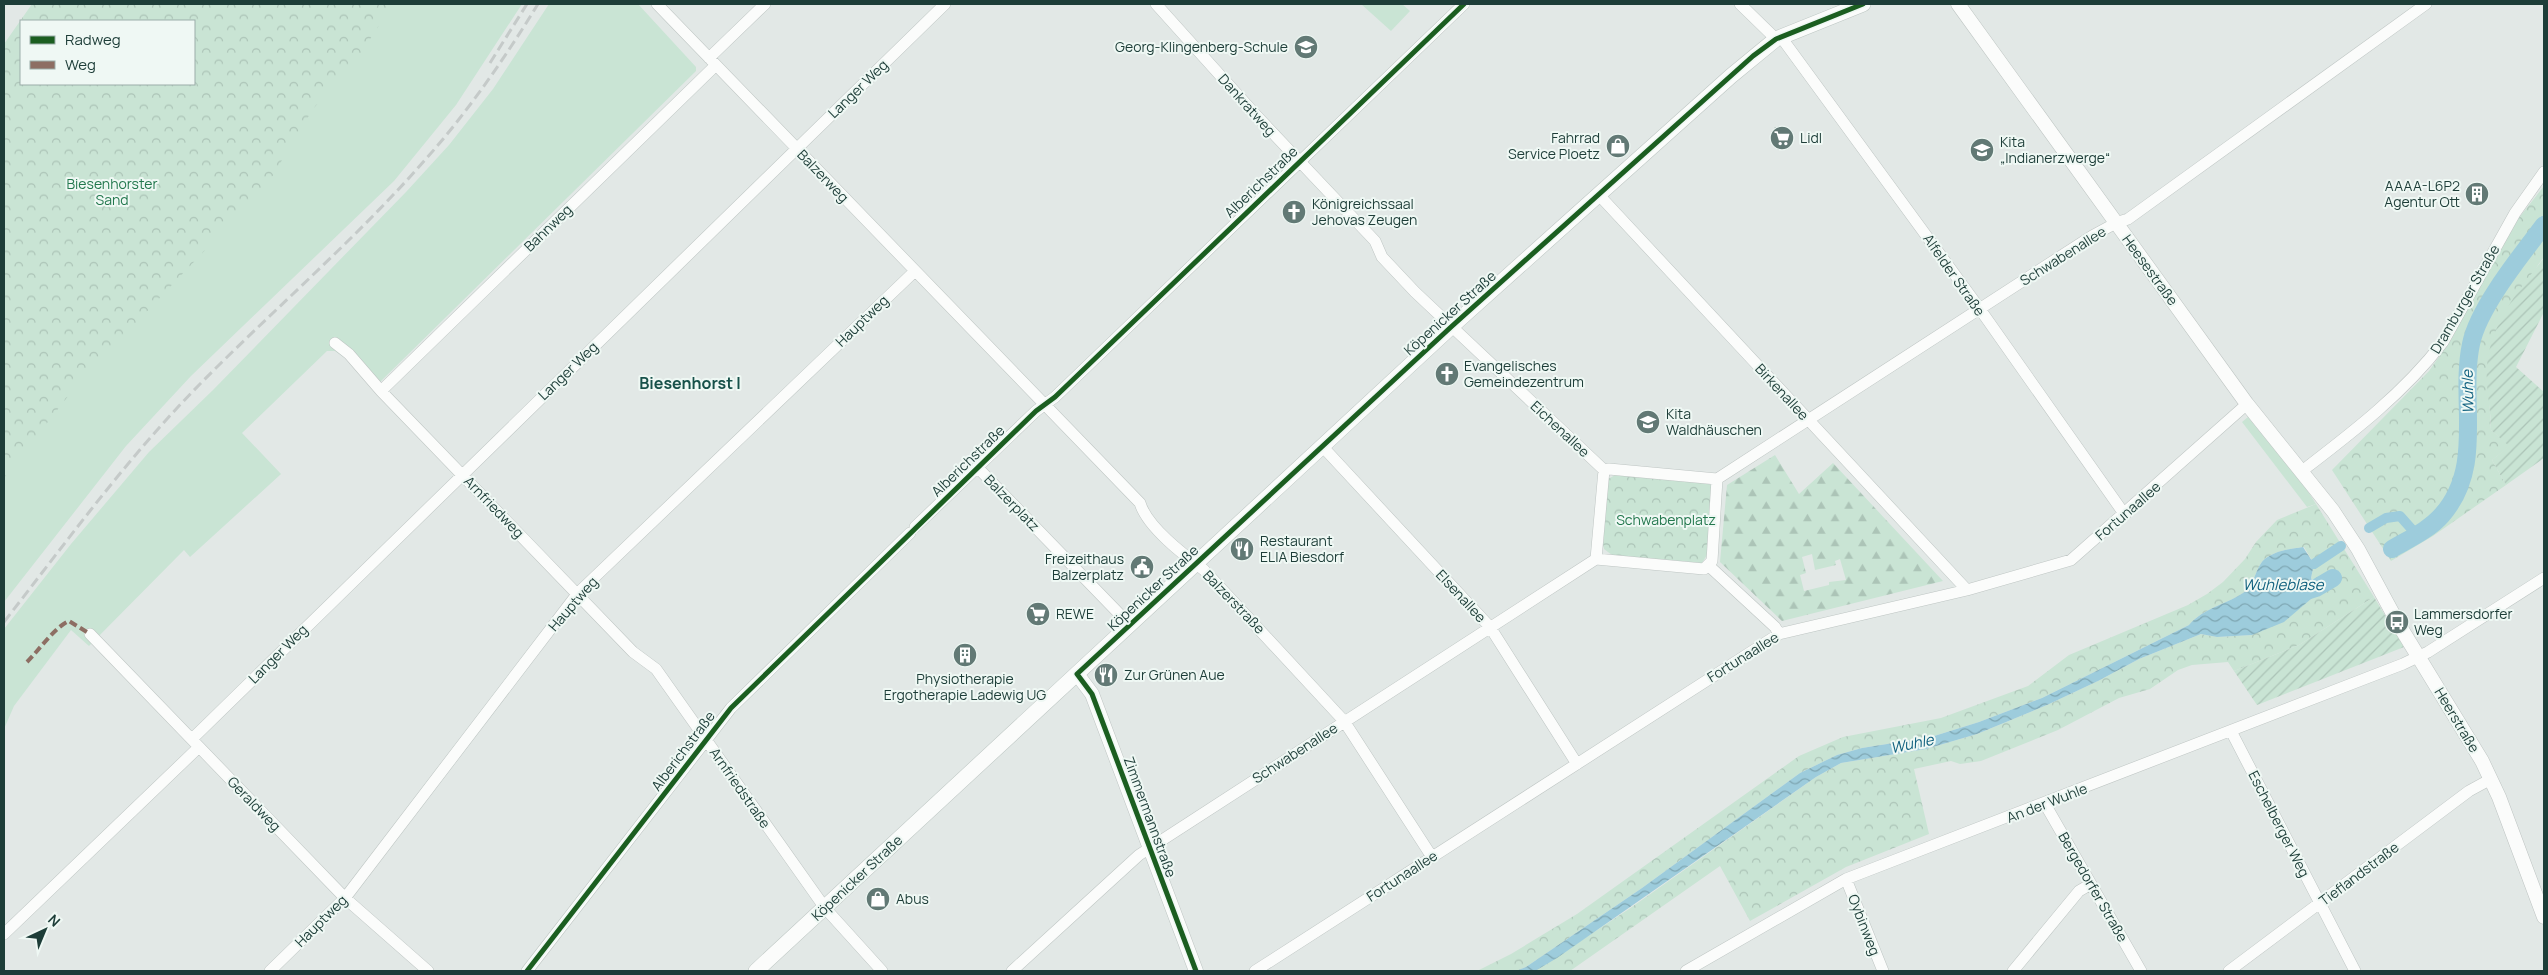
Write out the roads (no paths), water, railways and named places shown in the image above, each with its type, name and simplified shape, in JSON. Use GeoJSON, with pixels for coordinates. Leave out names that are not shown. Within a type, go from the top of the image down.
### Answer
{"type":"FeatureCollection","features":[{"type":"Feature","properties":{"kind":"main road","name":"Köpenicker Straße"},"geometry":{"type":"LineString","coordinates":[[756,971],[829,912],[1077,674],[1322,446],[1451,327],[1736,71],[1778,38],[1863,4]]}},
{"type":"Feature","properties":{"kind":"street","name":"Balzerweg"},"geometry":{"type":"LineString","coordinates":[[657,4],[990,347]]}},
{"type":"Feature","properties":{"kind":"street","name":"Bahnweg"},"geometry":{"type":"LineString","coordinates":[[381,391],[712,61],[764,4]]}},
{"type":"Feature","properties":{"kind":"street","name":"Langer Weg"},"geometry":{"type":"LineString","coordinates":[[4,934],[462,474],[945,4]]}},
{"type":"Feature","properties":{"kind":"street","name":"Dankratweg"},"geometry":{"type":"LineString","coordinates":[[1156,4],[1299,161],[1375,241],[1382,257],[1451,327]]}},
{"type":"Feature","properties":{"kind":"street","name":"Alberichstraße"},"geometry":{"type":"LineString","coordinates":[[527,971],[731,708],[912,530],[1464,4]]}},
{"type":"Feature","properties":{"kind":"street","name":"Alfelder Straße"},"geometry":{"type":"LineString","coordinates":[[1740,4],[1778,38],[1859,141],[2125,515]]}},
{"type":"Feature","properties":{"kind":"street","name":"Heesestraße"},"geometry":{"type":"LineString","coordinates":[[1958,4],[2248,404],[2302,471],[2348,533]]}},
{"type":"Feature","properties":{"kind":"street","name":"Schwabenallee"},"geometry":{"type":"LineString","coordinates":[[1717,480],[1978,310],[2116,223],[2131,217],[2426,4]]}},
{"type":"Feature","properties":{"kind":"street","name":"Dramburger Straße"},"geometry":{"type":"LineString","coordinates":[[2302,471],[2375,415],[2432,357],[2443,342],[2515,213],[2544,172]]}},
{"type":"Feature","properties":{"kind":"street","name":"Birkenallee"},"geometry":{"type":"LineString","coordinates":[[1598,194],[1967,590]]}},
{"type":"Feature","properties":{"kind":"street","name":"Hauptweg"},"geometry":{"type":"LineString","coordinates":[[270,971],[345,898],[578,593],[915,271]]}},
{"type":"Feature","properties":{"kind":"street","name":"Eichenallee"},"geometry":{"type":"LineString","coordinates":[[1451,327],[1604,470]]}},
{"type":"Feature","properties":{"kind":"street","name":"Arnfriedweg"},"geometry":{"type":"LineString","coordinates":[[335,343],[349,354],[381,391],[633,652],[656,669]]}},
{"type":"Feature","properties":{"kind":"street","name":"Balzerstraße"},"geometry":{"type":"LineString","coordinates":[[990,347],[1140,503],[1144,514],[1155,526],[1196,564],[1344,721],[1432,857]]}},
{"type":"Feature","properties":{"kind":"street","name":"Fortunaallee"},"geometry":{"type":"LineString","coordinates":[[1254,971],[1779,634],[1967,590],[2071,560],[2125,515],[2248,404]]}},
{"type":"Feature","properties":{"kind":"street","name":"Elsenallee"},"geometry":{"type":"LineString","coordinates":[[1322,446],[1490,627],[1576,764]]}},
{"type":"Feature","properties":{"kind":"street","name":"Balzerplatz"},"geometry":{"type":"LineString","coordinates":[[978,468],[1130,625]]}},
{"type":"Feature","properties":{"kind":"street"},"geometry":{"type":"LineString","coordinates":[[1604,470],[1717,480],[1712,561],[1710,566],[1704,569],[1596,559],[1604,470]]}},
{"type":"Feature","properties":{"kind":"street","name":"Heerstraße"},"geometry":{"type":"LineString","coordinates":[[2348,533],[2378,589],[2491,779],[2544,917]]}},
{"type":"Feature","properties":{"kind":"street","name":"Schwabenallee"},"geometry":{"type":"LineString","coordinates":[[1012,971],[1139,855],[1596,559]]}},
{"type":"Feature","properties":{"kind":"street"},"geometry":{"type":"LineString","coordinates":[[1710,566],[1775,627],[1779,634]]}},
{"type":"Feature","properties":{"kind":"street"},"geometry":{"type":"LineString","coordinates":[[2419,656],[2544,578]]}},
{"type":"Feature","properties":{"kind":"street","name":"Geraldweg"},"geometry":{"type":"LineString","coordinates":[[90,634],[345,898],[426,970]]}},
{"type":"Feature","properties":{"kind":"street","name":"An der Wuhle"},"geometry":{"type":"LineString","coordinates":[[1686,971],[1846,879],[2045,804],[2419,656]]}},
{"type":"Feature","properties":{"kind":"street","name":"Arnfriedstraße"},"geometry":{"type":"LineString","coordinates":[[656,669],[829,912],[882,971]]}},
{"type":"Feature","properties":{"kind":"street","name":"Zimmermannstraße"},"geometry":{"type":"LineString","coordinates":[[1077,674],[1092,694],[1196,971]]}},
{"type":"Feature","properties":{"kind":"street","name":"Eschelberger Weg"},"geometry":{"type":"LineString","coordinates":[[2231,731],[2355,971]]}},
{"type":"Feature","properties":{"kind":"street","name":"Tieflandstraße"},"geometry":{"type":"LineString","coordinates":[[2229,971],[2469,791],[2491,779]]}},
{"type":"Feature","properties":{"kind":"street","name":"Bergedorfer Straße"},"geometry":{"type":"LineString","coordinates":[[2045,804],[2141,971]]}},
{"type":"Feature","properties":{"kind":"street","name":"Oybinweg"},"geometry":{"type":"LineString","coordinates":[[1846,879],[1881,971]]}},
{"type":"Feature","properties":{"kind":"street"},"geometry":{"type":"LineString","coordinates":[[2013,971],[2079,891],[2091,884]]}},
{"type":"Feature","properties":{"kind":"water","name":"Wuhleblase"},"geometry":{"type":"Polygon","coordinates":[[[2303,547],[2314,564],[2311,578],[2318,593],[2284,622],[2252,635],[2217,637],[2201,634],[2139,659],[2047,705],[1977,734],[1926,749],[1841,763],[1816,777],[1557,958],[1535,971],[1516,971],[1526,967],[1642,888],[1800,773],[1837,755],[1862,748],[1931,737],[1979,722],[2042,698],[2189,625],[2201,614],[2246,591],[2260,565],[2270,555],[2303,547]]]}},
{"type":"Feature","properties":{"kind":"waterway","name":"Wuhle"},"geometry":{"type":"LineString","coordinates":[[2392,549],[2431,525],[2442,515],[2455,496],[2463,476],[2467,454],[2468,366],[2475,330],[2491,298],[2544,225]]}},
{"type":"Feature","properties":{"kind":"waterway"},"geometry":{"type":"LineString","coordinates":[[2369,528],[2386,518],[2400,516],[2416,534]]}},
{"type":"Feature","properties":{"kind":"waterway"},"geometry":{"type":"LineString","coordinates":[[2314,564],[2341,546]]}},
{"type":"Feature","properties":{"kind":"waterway","name":"Wuhle"},"geometry":{"type":"LineString","coordinates":[[2294,595],[2316,588],[2333,578]]}},
{"type":"Feature","properties":{"kind":"railway"},"geometry":{"type":"LineString","coordinates":[[490,63],[527,4]]}},
{"type":"Feature","properties":{"kind":"railway"},"geometry":{"type":"LineString","coordinates":[[4,622],[123,470],[173,412],[228,356],[371,218],[441,142],[485,85],[538,4]]}},
{"type":"Feature","properties":{"kind":"place","name":"Georg-Klingenberg-Schule"},"geometry":{"type":"Point","coordinates":[1306,47]}},
{"type":"Feature","properties":{"kind":"place","name":"Lidl"},"geometry":{"type":"Point","coordinates":[1782,138]}},
{"type":"Feature","properties":{"kind":"place","name":"Fahrrad Service Ploetz"},"geometry":{"type":"Point","coordinates":[1618,146]}},
{"type":"Feature","properties":{"kind":"place","name":"Kita „Indianerzwerge“"},"geometry":{"type":"Point","coordinates":[1982,150]}},
{"type":"Feature","properties":{"kind":"place","name":"AAAA-L6P2 Agentur Ott"},"geometry":{"type":"Point","coordinates":[2477,194]}},
{"type":"Feature","properties":{"kind":"place","name":"Königreichssaal Jehovas Zeugen"},"geometry":{"type":"Point","coordinates":[1294,212]}},
{"type":"Feature","properties":{"kind":"place","name":"Evangelisches Gemeindezentrum"},"geometry":{"type":"Point","coordinates":[1447,374]}},
{"type":"Feature","properties":{"kind":"place","name":"Kita Waldhäuschen"},"geometry":{"type":"Point","coordinates":[1648,422]}},
{"type":"Feature","properties":{"kind":"place","name":"Restaurant ELIA Biesdorf"},"geometry":{"type":"Point","coordinates":[1242,549]}},
{"type":"Feature","properties":{"kind":"place","name":"Freizeithaus Balzerplatz"},"geometry":{"type":"Point","coordinates":[1142,567]}},
{"type":"Feature","properties":{"kind":"place","name":"REWE"},"geometry":{"type":"Point","coordinates":[1038,614]}},
{"type":"Feature","properties":{"kind":"place","name":"Lammersdorfer Weg"},"geometry":{"type":"Point","coordinates":[2397,622]}},
{"type":"Feature","properties":{"kind":"place","name":"Physiotherapie Ergotherapie Ladewig UG"},"geometry":{"type":"Point","coordinates":[965,655]}},
{"type":"Feature","properties":{"kind":"place","name":"Zur Grünen Aue"},"geometry":{"type":"Point","coordinates":[1106,675]}},
{"type":"Feature","properties":{"kind":"place","name":"Abus"},"geometry":{"type":"Point","coordinates":[878,899]}},
{"type":"Feature","properties":{"kind":"district","name":"Biesenhorst I"},"geometry":{"type":"Point","coordinates":[690,383]}},
{"type":"Feature","properties":{"kind":"park label","name":"Biesenhorster Sand"},"geometry":{"type":"Point","coordinates":[112,192]}},
{"type":"Feature","properties":{"kind":"park label","name":"Schwabenplatz"},"geometry":{"type":"Point","coordinates":[1666,520]}}]}
